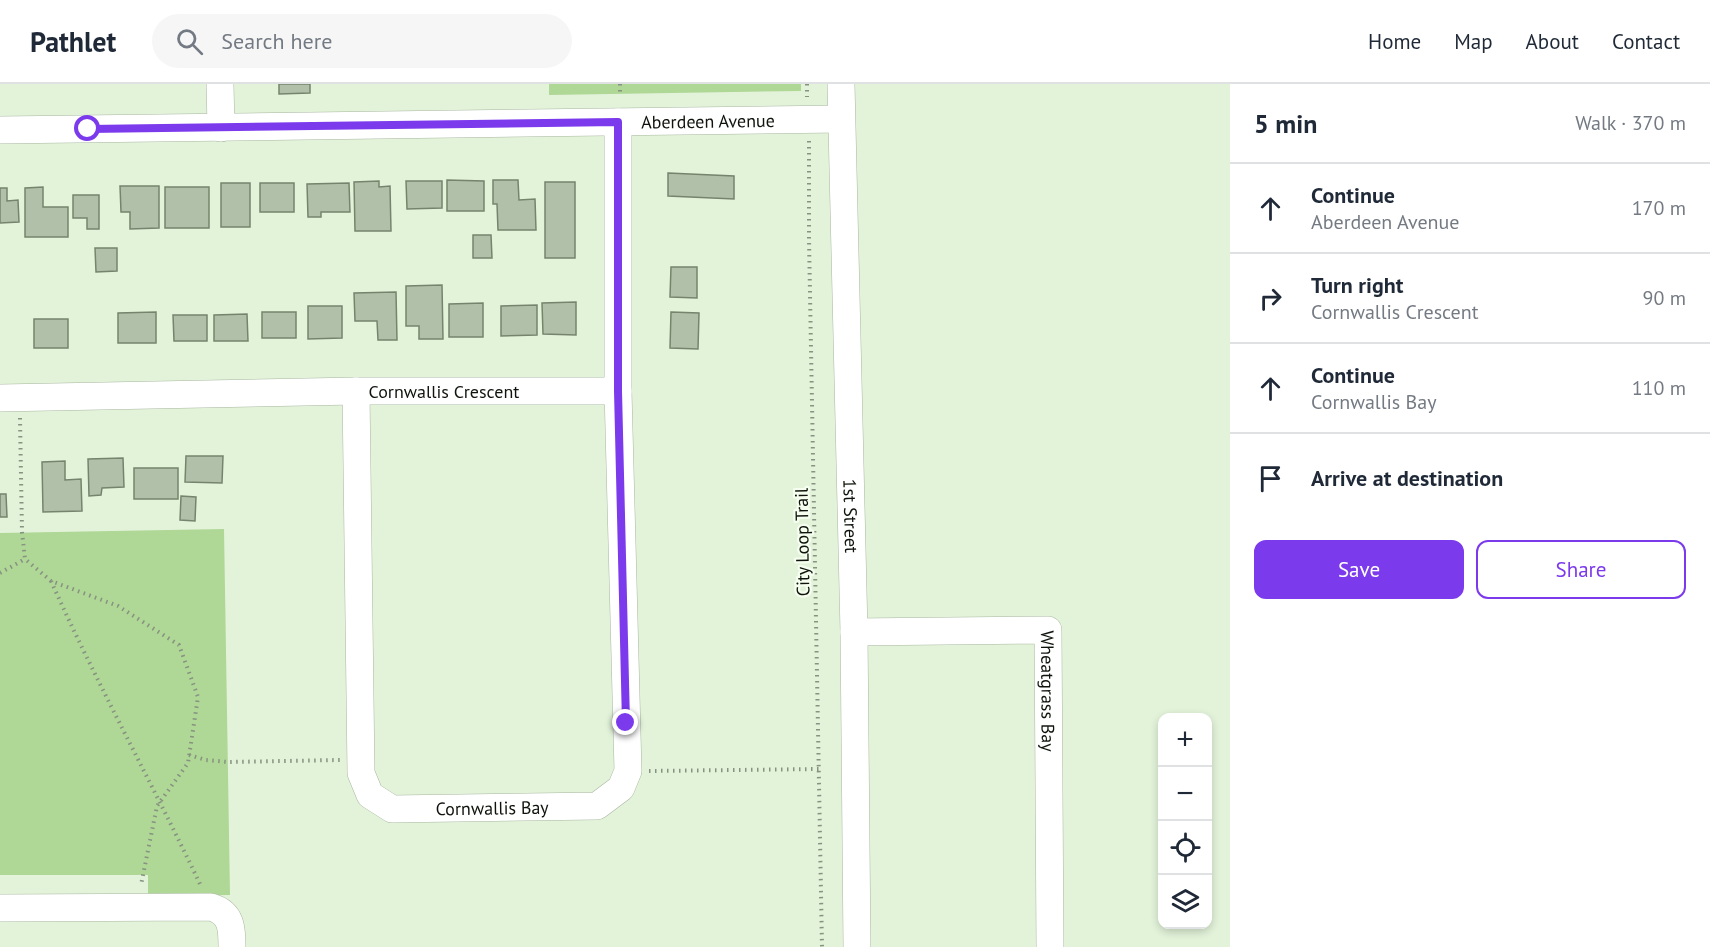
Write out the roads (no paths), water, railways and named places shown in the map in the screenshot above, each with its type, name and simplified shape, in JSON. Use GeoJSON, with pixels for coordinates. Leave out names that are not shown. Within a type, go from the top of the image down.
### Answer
{"type":"FeatureCollection","features":[{"type":"Feature","properties":{"kind":"street"},"geometry":{"type":"LineString","coordinates":[[220,84],[221,128]]}},
{"type":"Feature","properties":{"kind":"street","name":"1st Street"},"geometry":{"type":"LineString","coordinates":[[841,84],[854,632],[857,947]]}},
{"type":"Feature","properties":{"kind":"street"},"geometry":{"type":"LineString","coordinates":[[618,391],[619,109]]}},
{"type":"Feature","properties":{"kind":"street","name":"Aberdeen Avenue"},"geometry":{"type":"LineString","coordinates":[[0,130],[221,128],[619,109],[841,119]]}},
{"type":"Feature","properties":{"kind":"street","name":"Cornwallis Crescent"},"geometry":{"type":"LineString","coordinates":[[10,406],[356,391],[618,391]]}},
{"type":"Feature","properties":{"kind":"street","name":"Cornwallis Bay"},"geometry":{"type":"LineString","coordinates":[[356,391],[361,773],[370,795],[392,809],[597,806],[621,788],[628,771],[618,391]]}},
{"type":"Feature","properties":{"kind":"street","name":"Wheatgrass Bay"},"geometry":{"type":"LineString","coordinates":[[854,632],[1048,630],[1050,947]]}},
{"type":"Feature","properties":{"kind":"street"},"geometry":{"type":"LineString","coordinates":[[0,908],[211,907],[222,912],[230,921],[232,947]]}}]}
